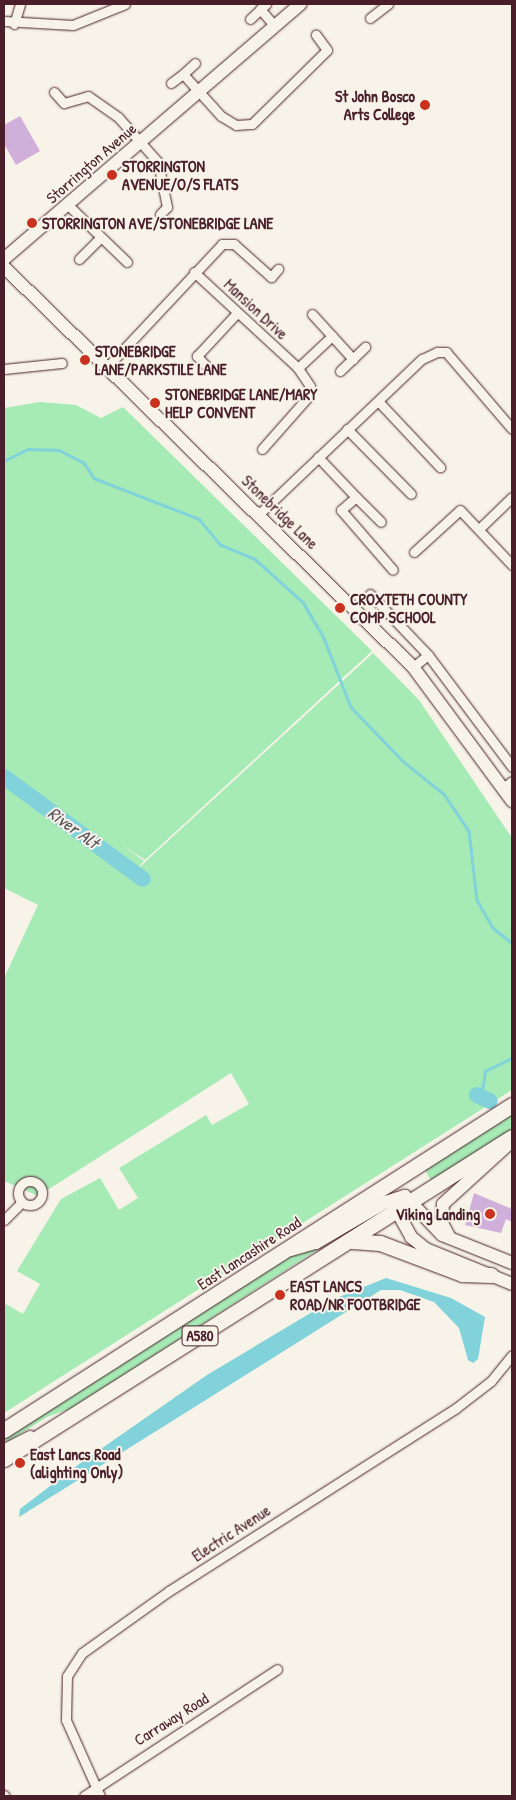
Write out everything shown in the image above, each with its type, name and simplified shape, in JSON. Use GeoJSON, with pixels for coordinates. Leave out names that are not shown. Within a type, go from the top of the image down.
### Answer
{"type":"FeatureCollection","features":[{"type":"Feature","properties":{"kind":"highway","name":"East Lancashire Road"},"geometry":{"type":"LineString","coordinates":[[4,1430],[512,1105]]}},
{"type":"Feature","properties":{"kind":"highway","name":"A580"},"geometry":{"type":"LineString","coordinates":[[4,1459],[352,1241],[394,1206],[414,1201],[512,1139]]}},
{"type":"Feature","properties":{"kind":"highway"},"geometry":{"type":"LineString","coordinates":[[352,1241],[380,1243],[462,1274],[491,1275]]}},
{"type":"Feature","properties":{"kind":"street"},"geometry":{"type":"LineString","coordinates":[[14,24],[20,4]]}},
{"type":"Feature","properties":{"kind":"street"},"geometry":{"type":"LineString","coordinates":[[4,21],[14,24],[73,25],[125,4]]}},
{"type":"Feature","properties":{"kind":"street","name":"Storrington Avenue"},"geometry":{"type":"LineString","coordinates":[[4,259],[300,4]]}},
{"type":"Feature","properties":{"kind":"street"},"geometry":{"type":"LineString","coordinates":[[370,18],[377,7],[388,4]]}},
{"type":"Feature","properties":{"kind":"street"},"geometry":{"type":"LineString","coordinates":[[250,19],[263,6],[274,25]]}},
{"type":"Feature","properties":{"kind":"street"},"geometry":{"type":"LineString","coordinates":[[183,74],[221,116],[236,125],[252,124],[327,50],[316,35]]}},
{"type":"Feature","properties":{"kind":"street"},"geometry":{"type":"LineString","coordinates":[[171,83],[195,62]]}},
{"type":"Feature","properties":{"kind":"street"},"geometry":{"type":"LineString","coordinates":[[54,92],[64,103],[88,96],[118,117],[141,142],[158,162],[167,207],[160,214]]}},
{"type":"Feature","properties":{"kind":"street"},"geometry":{"type":"LineString","coordinates":[[68,205],[99,239],[127,262]]}},
{"type":"Feature","properties":{"kind":"street"},"geometry":{"type":"LineString","coordinates":[[79,259],[99,239]]}},
{"type":"Feature","properties":{"kind":"street","name":"Mansion Drive"},"geometry":{"type":"LineString","coordinates":[[108,366],[222,244],[234,244],[271,277],[278,268]]}},
{"type":"Feature","properties":{"kind":"street","name":"Stonebridge Lane"},"geometry":{"type":"LineString","coordinates":[[4,267],[108,366],[413,667],[508,784],[512,801]]}},
{"type":"Feature","properties":{"kind":"street","name":"Mansion Drive"},"geometry":{"type":"LineString","coordinates":[[194,272],[298,368],[310,386],[307,398],[262,449]]}},
{"type":"Feature","properties":{"kind":"street"},"geometry":{"type":"LineString","coordinates":[[209,369],[197,356],[237,313]]}},
{"type":"Feature","properties":{"kind":"street"},"geometry":{"type":"LineString","coordinates":[[312,314],[353,358]]}},
{"type":"Feature","properties":{"kind":"street"},"geometry":{"type":"LineString","coordinates":[[298,368],[332,336]]}},
{"type":"Feature","properties":{"kind":"street"},"geometry":{"type":"LineString","coordinates":[[340,371],[365,347]]}},
{"type":"Feature","properties":{"kind":"street"},"geometry":{"type":"LineString","coordinates":[[259,514],[422,359],[446,352],[512,429]]}},
{"type":"Feature","properties":{"kind":"street"},"geometry":{"type":"LineString","coordinates":[[4,369],[62,363]]}},
{"type":"Feature","properties":{"kind":"street"},"geometry":{"type":"LineString","coordinates":[[378,401],[440,466]]}},
{"type":"Feature","properties":{"kind":"street"},"geometry":{"type":"LineString","coordinates":[[347,429],[411,494]]}},
{"type":"Feature","properties":{"kind":"street"},"geometry":{"type":"LineString","coordinates":[[318,457],[381,522]]}},
{"type":"Feature","properties":{"kind":"street"},"geometry":{"type":"LineString","coordinates":[[356,497],[341,510],[393,570]]}},
{"type":"Feature","properties":{"kind":"street"},"geometry":{"type":"LineString","coordinates":[[479,529],[512,497]]}},
{"type":"Feature","properties":{"kind":"street"},"geometry":{"type":"LineString","coordinates":[[414,552],[460,510],[512,565]]}},
{"type":"Feature","properties":{"kind":"street"},"geometry":{"type":"LineString","coordinates":[[370,594],[428,655],[512,767]]}},
{"type":"Feature","properties":{"kind":"street"},"geometry":{"type":"LineString","coordinates":[[413,667],[428,655]]}},
{"type":"Feature","properties":{"kind":"street"},"geometry":{"type":"LineString","coordinates":[[452,1240],[442,1223],[443,1204],[512,1139]]}},
{"type":"Feature","properties":{"kind":"street"},"geometry":{"type":"LineString","coordinates":[[401,1176],[394,1206],[426,1249],[512,1284]]}},
{"type":"Feature","properties":{"kind":"street"},"geometry":{"type":"LineString","coordinates":[[414,1201],[432,1226],[452,1240],[512,1263]]}},
{"type":"Feature","properties":{"kind":"street"},"geometry":{"type":"LineString","coordinates":[[4,1220],[22,1202]]}},
{"type":"Feature","properties":{"kind":"street"},"geometry":{"type":"LineString","coordinates":[[281,1252],[316,1243],[394,1206]]}},
{"type":"Feature","properties":{"kind":"street","name":"Electric Avenue"},"geometry":{"type":"LineString","coordinates":[[100,1796],[93,1787],[66,1720],[66,1676],[82,1654],[170,1590],[456,1408],[491,1381],[512,1355]]}},
{"type":"Feature","properties":{"kind":"street"},"geometry":{"type":"LineString","coordinates":[[4,1448],[76,1414]]}},
{"type":"Feature","properties":{"kind":"street","name":"Carraway Road"},"geometry":{"type":"LineString","coordinates":[[84,1796],[93,1787],[277,1669]]}},
{"type":"Feature","properties":{"kind":"green space"},"geometry":{"type":"Polygon","coordinates":[[[40,402],[76,405],[101,418],[123,407],[372,651],[145,860],[121,844],[144,861],[131,875],[373,653],[419,700],[512,838],[512,1090],[4,1413],[4,1303],[23,1314],[40,1284],[17,1271],[61,1199],[100,1178],[119,1210],[138,1198],[119,1168],[206,1115],[212,1125],[249,1104],[231,1073],[38,1196],[4,1181],[4,978],[38,905],[4,888],[4,408],[40,402]]]}},
{"type":"Feature","properties":{"kind":"green space"},"geometry":{"type":"Polygon","coordinates":[[[512,1114],[512,1129],[432,1182],[425,1170],[512,1114]]]}},
{"type":"Feature","properties":{"kind":"green space"},"geometry":{"type":"Polygon","coordinates":[[[365,1219],[72,1408],[47,1417],[4,1444],[4,1438],[287,1256],[365,1219]]]}},
{"type":"Feature","properties":{"kind":"water"},"geometry":{"type":"Polygon","coordinates":[[[386,1278],[451,1298],[485,1317],[478,1359],[473,1363],[468,1360],[459,1328],[434,1302],[400,1290],[381,1290],[19,1517],[20,1509],[75,1467],[207,1375],[334,1299],[386,1278]]]}},
{"type":"Feature","properties":{"kind":"building"},"geometry":{"type":"Polygon","coordinates":[[[20,116],[40,151],[16,165],[4,144],[4,125],[20,116]]]}},
{"type":"Feature","properties":{"kind":"building","name":"Viking Landing"},"geometry":{"type":"Polygon","coordinates":[[[474,1193],[512,1209],[512,1222],[506,1219],[501,1233],[465,1225],[474,1193]]]}},
{"type":"Feature","properties":{"kind":"waterway"},"geometry":{"type":"LineString","coordinates":[[4,461],[28,449],[59,450],[84,463],[94,478],[199,519],[221,545],[255,559],[303,602],[324,638],[351,707],[404,762],[444,794],[469,831],[477,900],[493,928],[512,943]]}},
{"type":"Feature","properties":{"kind":"waterway","name":"River Alt"},"geometry":{"type":"LineString","coordinates":[[4,777],[143,879]]}},
{"type":"Feature","properties":{"kind":"waterway"},"geometry":{"type":"LineString","coordinates":[[481,1097],[485,1071],[512,1058]]}},
{"type":"Feature","properties":{"kind":"waterway","name":"River Alt"},"geometry":{"type":"LineString","coordinates":[[477,1095],[490,1101]]}},
{"type":"Feature","properties":{"kind":"place","name":"St John Bosco Arts College"},"geometry":{"type":"Point","coordinates":[425,105]}},
{"type":"Feature","properties":{"kind":"place","name":"STORRINGTON AVENUE/O/S FLATS"},"geometry":{"type":"Point","coordinates":[112,175]}},
{"type":"Feature","properties":{"kind":"place","name":"STORRINGTON AVE/STONEBRIDGE LANE"},"geometry":{"type":"Point","coordinates":[32,223]}},
{"type":"Feature","properties":{"kind":"place","name":"STONEBRIDGE LANE/PARKSTILE LANE"},"geometry":{"type":"Point","coordinates":[85,360]}},
{"type":"Feature","properties":{"kind":"place","name":"STONEBRIDGE LANE/MARY HELP CONVENT"},"geometry":{"type":"Point","coordinates":[155,403]}},
{"type":"Feature","properties":{"kind":"place","name":"CROXTETH COUNTY COMP SCHOOL"},"geometry":{"type":"Point","coordinates":[340,608]}},
{"type":"Feature","properties":{"kind":"place","name":"Viking Landing"},"geometry":{"type":"Point","coordinates":[490,1214]}},
{"type":"Feature","properties":{"kind":"place","name":"EAST LANCS ROAD/NR FOOTBRIDGE"},"geometry":{"type":"Point","coordinates":[280,1295]}},
{"type":"Feature","properties":{"kind":"place","name":"East Lancs Road (alighting Only)"},"geometry":{"type":"Point","coordinates":[20,1463]}}]}
